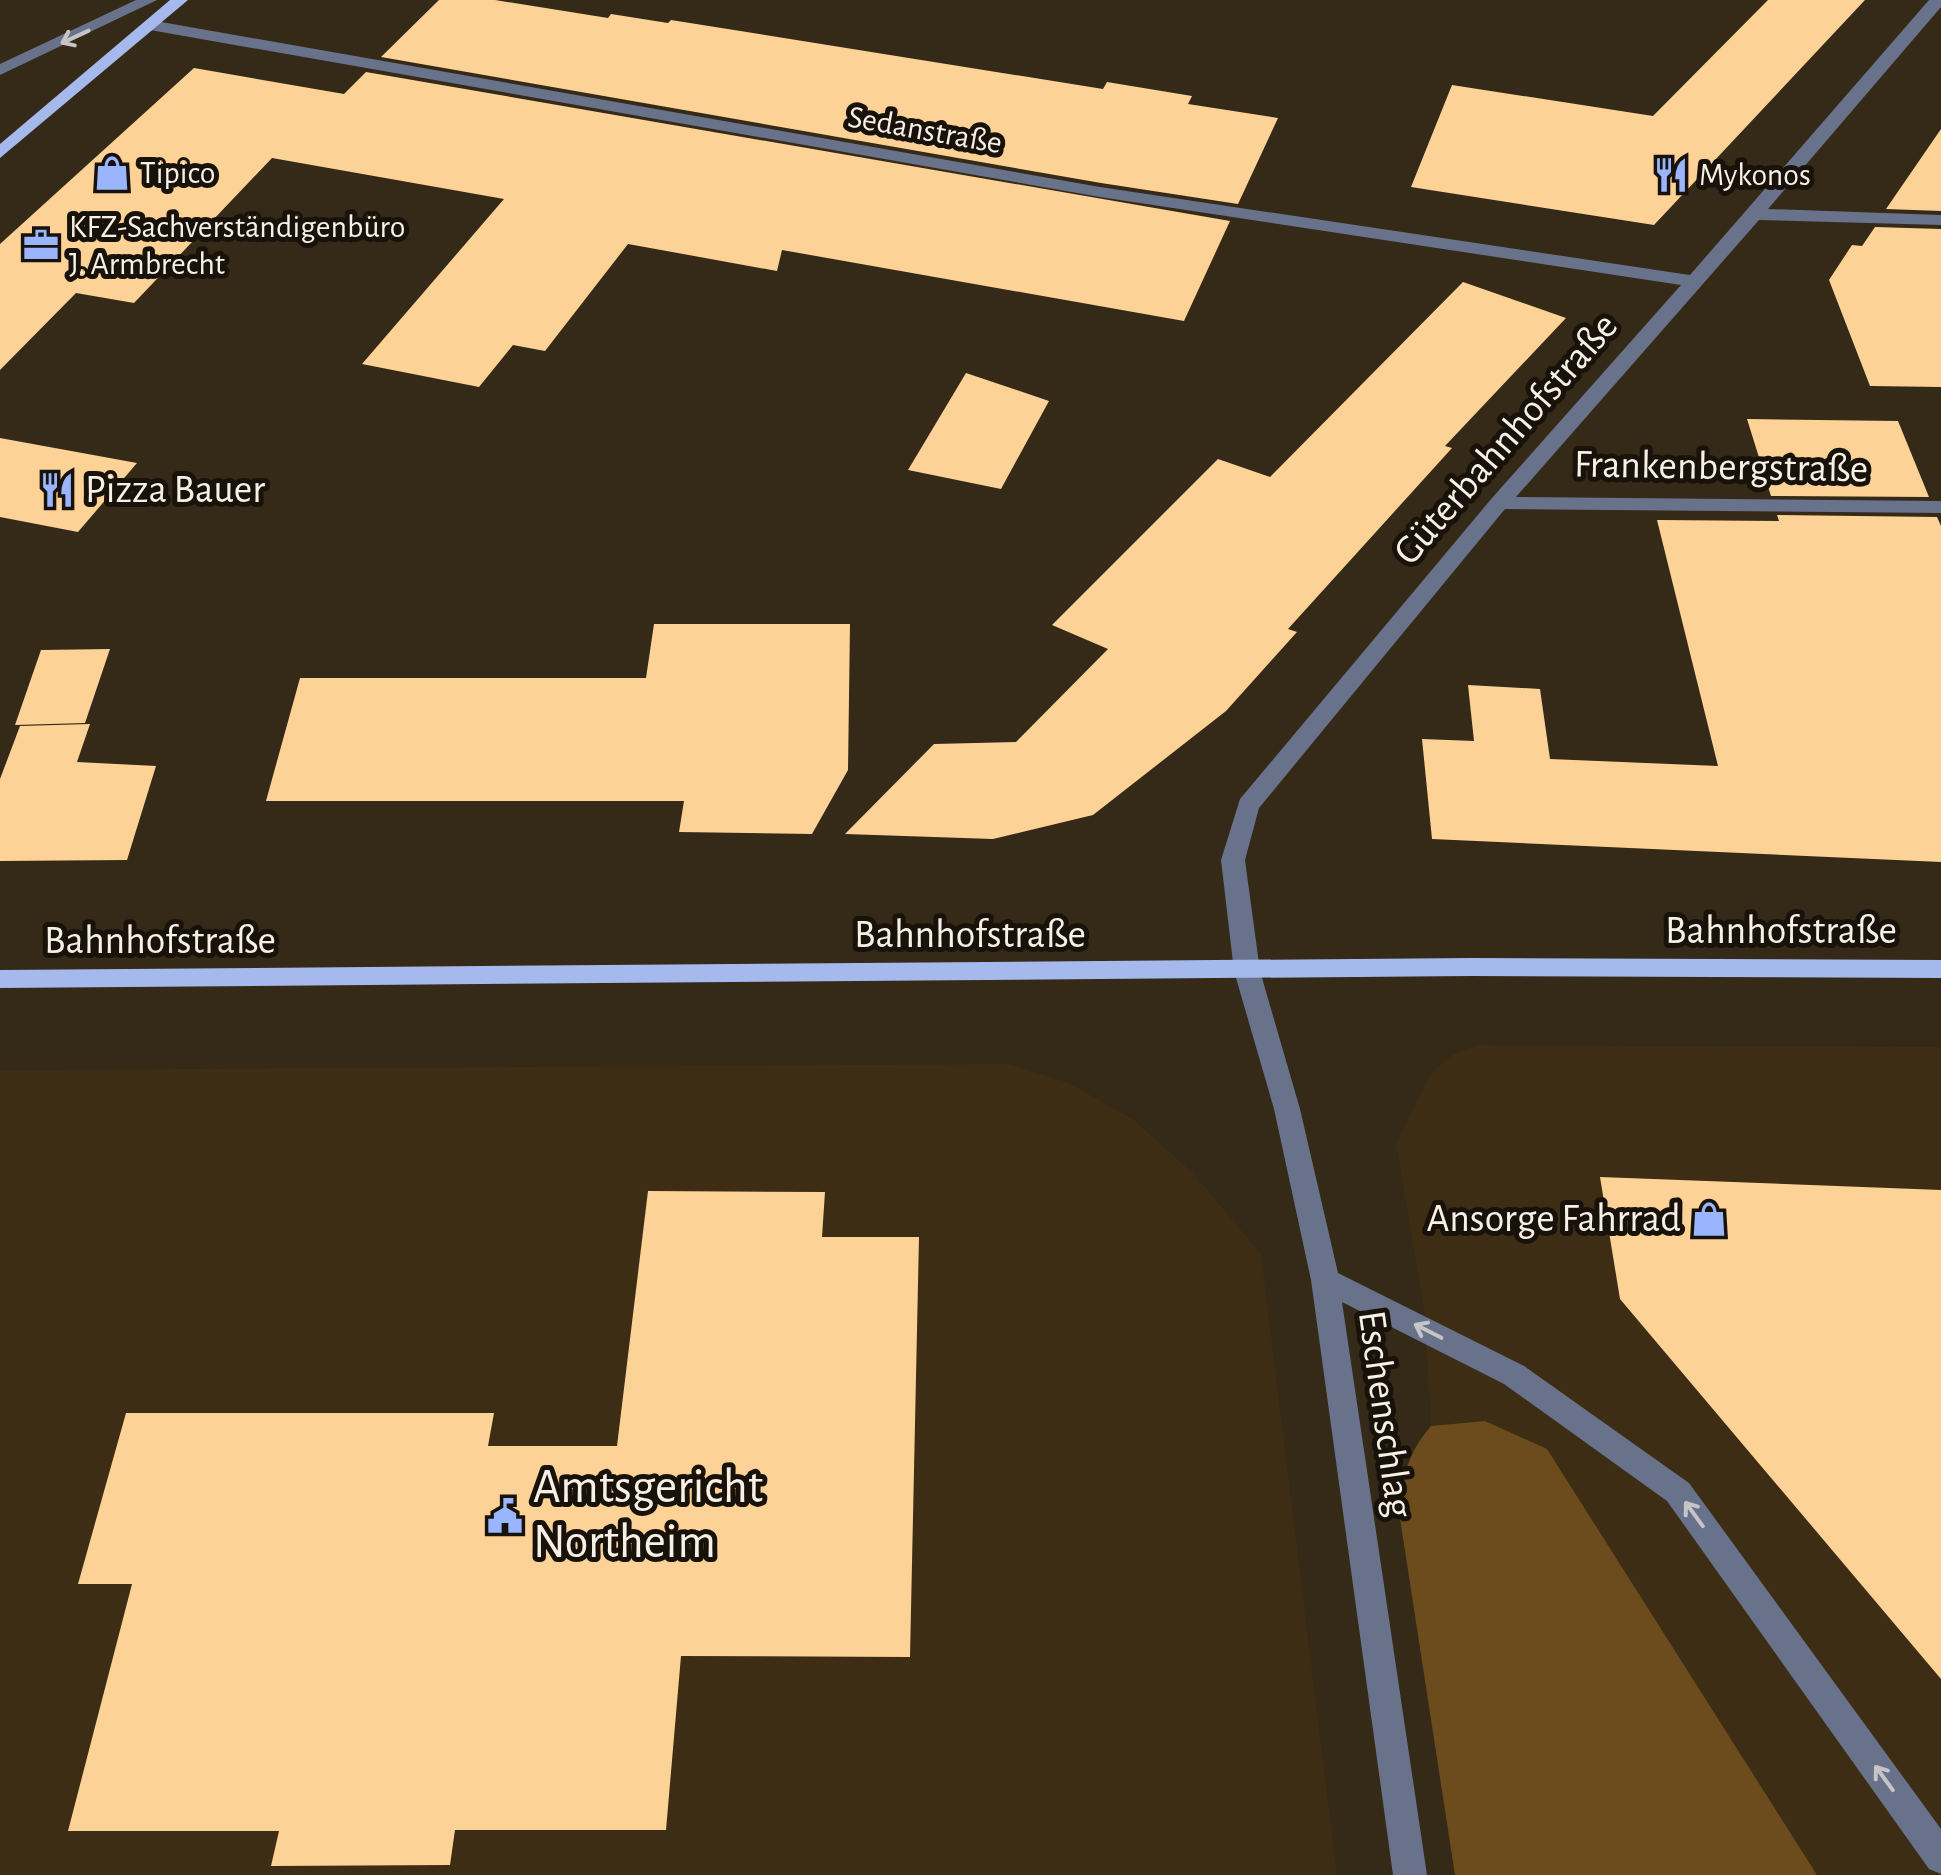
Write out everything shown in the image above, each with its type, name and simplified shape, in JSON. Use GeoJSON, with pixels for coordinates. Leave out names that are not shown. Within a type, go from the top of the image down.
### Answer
{"type":"FeatureCollection","features":[{"type":"Feature","properties":{"kind":"main road"},"geometry":{"type":"LineString","coordinates":[[0,153],[180,0]]}},
{"type":"Feature","properties":{"kind":"main road","name":"Bahnhofstraße"},"geometry":{"type":"LineString","coordinates":[[0,979],[1471,967],[1941,969]]}},
{"type":"Feature","properties":{"kind":"street"},"geometry":{"type":"LineString","coordinates":[[0,70],[149,0]]}},
{"type":"Feature","properties":{"kind":"street","name":"Güterbahnhofstraße"},"geometry":{"type":"LineString","coordinates":[[1246,971],[1232,860],[1248,806],[1499,502],[1938,0]]}},
{"type":"Feature","properties":{"kind":"street","name":"Sedanstraße"},"geometry":{"type":"LineString","coordinates":[[150,25],[1100,192],[1692,281]]}},
{"type":"Feature","properties":{"kind":"street"},"geometry":{"type":"LineString","coordinates":[[1754,214],[1941,220]]}},
{"type":"Feature","properties":{"kind":"street","name":"Frankenbergstraße"},"geometry":{"type":"LineString","coordinates":[[1499,502],[1941,507]]}},
{"type":"Feature","properties":{"kind":"street","name":"Eschenschlag"},"geometry":{"type":"LineString","coordinates":[[1246,971],[1287,1109],[1325,1280],[1410,1875]]}},
{"type":"Feature","properties":{"kind":"street"},"geometry":{"type":"LineString","coordinates":[[1325,1280],[1514,1375],[1678,1492],[1941,1857]]}},
{"type":"Feature","properties":{"kind":"shaded area"},"geometry":{"type":"Polygon","coordinates":[[[1479,1045],[1941,1047],[1941,1875],[1817,1875],[1547,1449],[1485,1421],[1431,1426],[1425,1315],[1396,1143],[1430,1074],[1452,1055],[1479,1045]]]}},
{"type":"Feature","properties":{"kind":"shaded area"},"geometry":{"type":"Polygon","coordinates":[[[1010,1064],[1069,1083],[1134,1120],[1194,1174],[1261,1254],[1337,1875],[0,1875],[0,1070],[1010,1064]]]}},
{"type":"Feature","properties":{"kind":"shaded area"},"geometry":{"type":"Polygon","coordinates":[[[1485,1421],[1547,1449],[1817,1875],[1455,1875],[1399,1512],[1408,1466],[1416,1446],[1431,1426],[1485,1421]]]}},
{"type":"Feature","properties":{"kind":"building"},"geometry":{"type":"Polygon","coordinates":[[[439,0],[495,0],[608,18],[611,14],[668,23],[671,20],[1103,89],[1107,82],[1192,96],[1188,104],[1278,118],[1238,204],[381,57],[439,0]]]}},
{"type":"Feature","properties":{"kind":"building"},"geometry":{"type":"Polygon","coordinates":[[[1768,0],[1865,0],[1654,225],[1411,187],[1452,85],[1653,116],[1768,0]]]}},
{"type":"Feature","properties":{"kind":"building"},"geometry":{"type":"Polygon","coordinates":[[[194,68],[344,94],[366,72],[1230,221],[1184,321],[782,250],[777,271],[628,244],[545,351],[513,345],[479,387],[362,364],[504,199],[272,158],[134,303],[76,293],[0,370],[0,244],[194,68]]]}},
{"type":"Feature","properties":{"kind":"building"},"geometry":{"type":"Polygon","coordinates":[[[1941,129],[1941,211],[1886,209],[1941,129]]]}},
{"type":"Feature","properties":{"kind":"building"},"geometry":{"type":"Polygon","coordinates":[[[1875,227],[1941,229],[1941,387],[1870,386],[1829,280],[1852,245],[1862,246],[1875,227]]]}},
{"type":"Feature","properties":{"kind":"building"},"geometry":{"type":"Polygon","coordinates":[[[1463,282],[1566,318],[1445,446],[1452,448],[1288,629],[1297,632],[1226,711],[1093,815],[993,839],[845,834],[934,744],[1016,742],[1108,649],[1052,625],[1218,459],[1270,477],[1463,282]]]}},
{"type":"Feature","properties":{"kind":"building"},"geometry":{"type":"Polygon","coordinates":[[[966,373],[1049,401],[1001,489],[908,470],[966,373]]]}},
{"type":"Feature","properties":{"kind":"building"},"geometry":{"type":"Polygon","coordinates":[[[1747,419],[1898,421],[1929,497],[1771,496],[1747,419]]]}},
{"type":"Feature","properties":{"kind":"building","name":"Pizza Bauer"},"geometry":{"type":"Polygon","coordinates":[[[0,438],[137,463],[78,532],[0,517],[0,438]]]}},
{"type":"Feature","properties":{"kind":"building"},"geometry":{"type":"Polygon","coordinates":[[[1777,515],[1937,517],[1941,526],[1941,862],[1432,839],[1422,739],[1474,741],[1468,685],[1540,689],[1550,759],[1718,766],[1657,520],[1779,521],[1777,515]]]}},
{"type":"Feature","properties":{"kind":"building"},"geometry":{"type":"Polygon","coordinates":[[[654,624],[850,624],[848,770],[812,834],[679,832],[684,801],[266,801],[300,678],[646,678],[654,624]]]}},
{"type":"Feature","properties":{"kind":"building"},"geometry":{"type":"Polygon","coordinates":[[[110,649],[85,723],[15,725],[41,650],[110,649]]]}},
{"type":"Feature","properties":{"kind":"building"},"geometry":{"type":"Polygon","coordinates":[[[90,724],[77,762],[156,766],[127,860],[0,861],[0,779],[20,726],[90,724]]]}},
{"type":"Feature","properties":{"kind":"building"},"geometry":{"type":"Polygon","coordinates":[[[1600,1177],[1941,1190],[1941,1679],[1620,1299],[1600,1177]]]}},
{"type":"Feature","properties":{"kind":"building","name":"Amtsgericht Northeim"},"geometry":{"type":"Polygon","coordinates":[[[648,1191],[825,1192],[822,1237],[919,1237],[910,1657],[681,1656],[666,1830],[455,1830],[450,1865],[271,1866],[279,1831],[68,1831],[132,1584],[78,1584],[126,1413],[494,1413],[488,1446],[617,1446],[648,1191]]]}},
{"type":"Feature","properties":{"kind":"place","name":"Tipico"},"geometry":{"type":"Point","coordinates":[112,173]}},
{"type":"Feature","properties":{"kind":"place","name":"Mykonos"},"geometry":{"type":"Point","coordinates":[1671,175]}},
{"type":"Feature","properties":{"kind":"place","name":"KFZ-Sachverständigenbüro J. Armbrecht"},"geometry":{"type":"Point","coordinates":[41,245]}},
{"type":"Feature","properties":{"kind":"place","name":"Pizza Bauer"},"geometry":{"type":"Point","coordinates":[57,490]}},
{"type":"Feature","properties":{"kind":"place","name":"Ansorge Fahrrad"},"geometry":{"type":"Point","coordinates":[1709,1219]}},
{"type":"Feature","properties":{"kind":"place","name":"Amtsgericht Northeim"},"geometry":{"type":"Point","coordinates":[505,1516]}}]}
